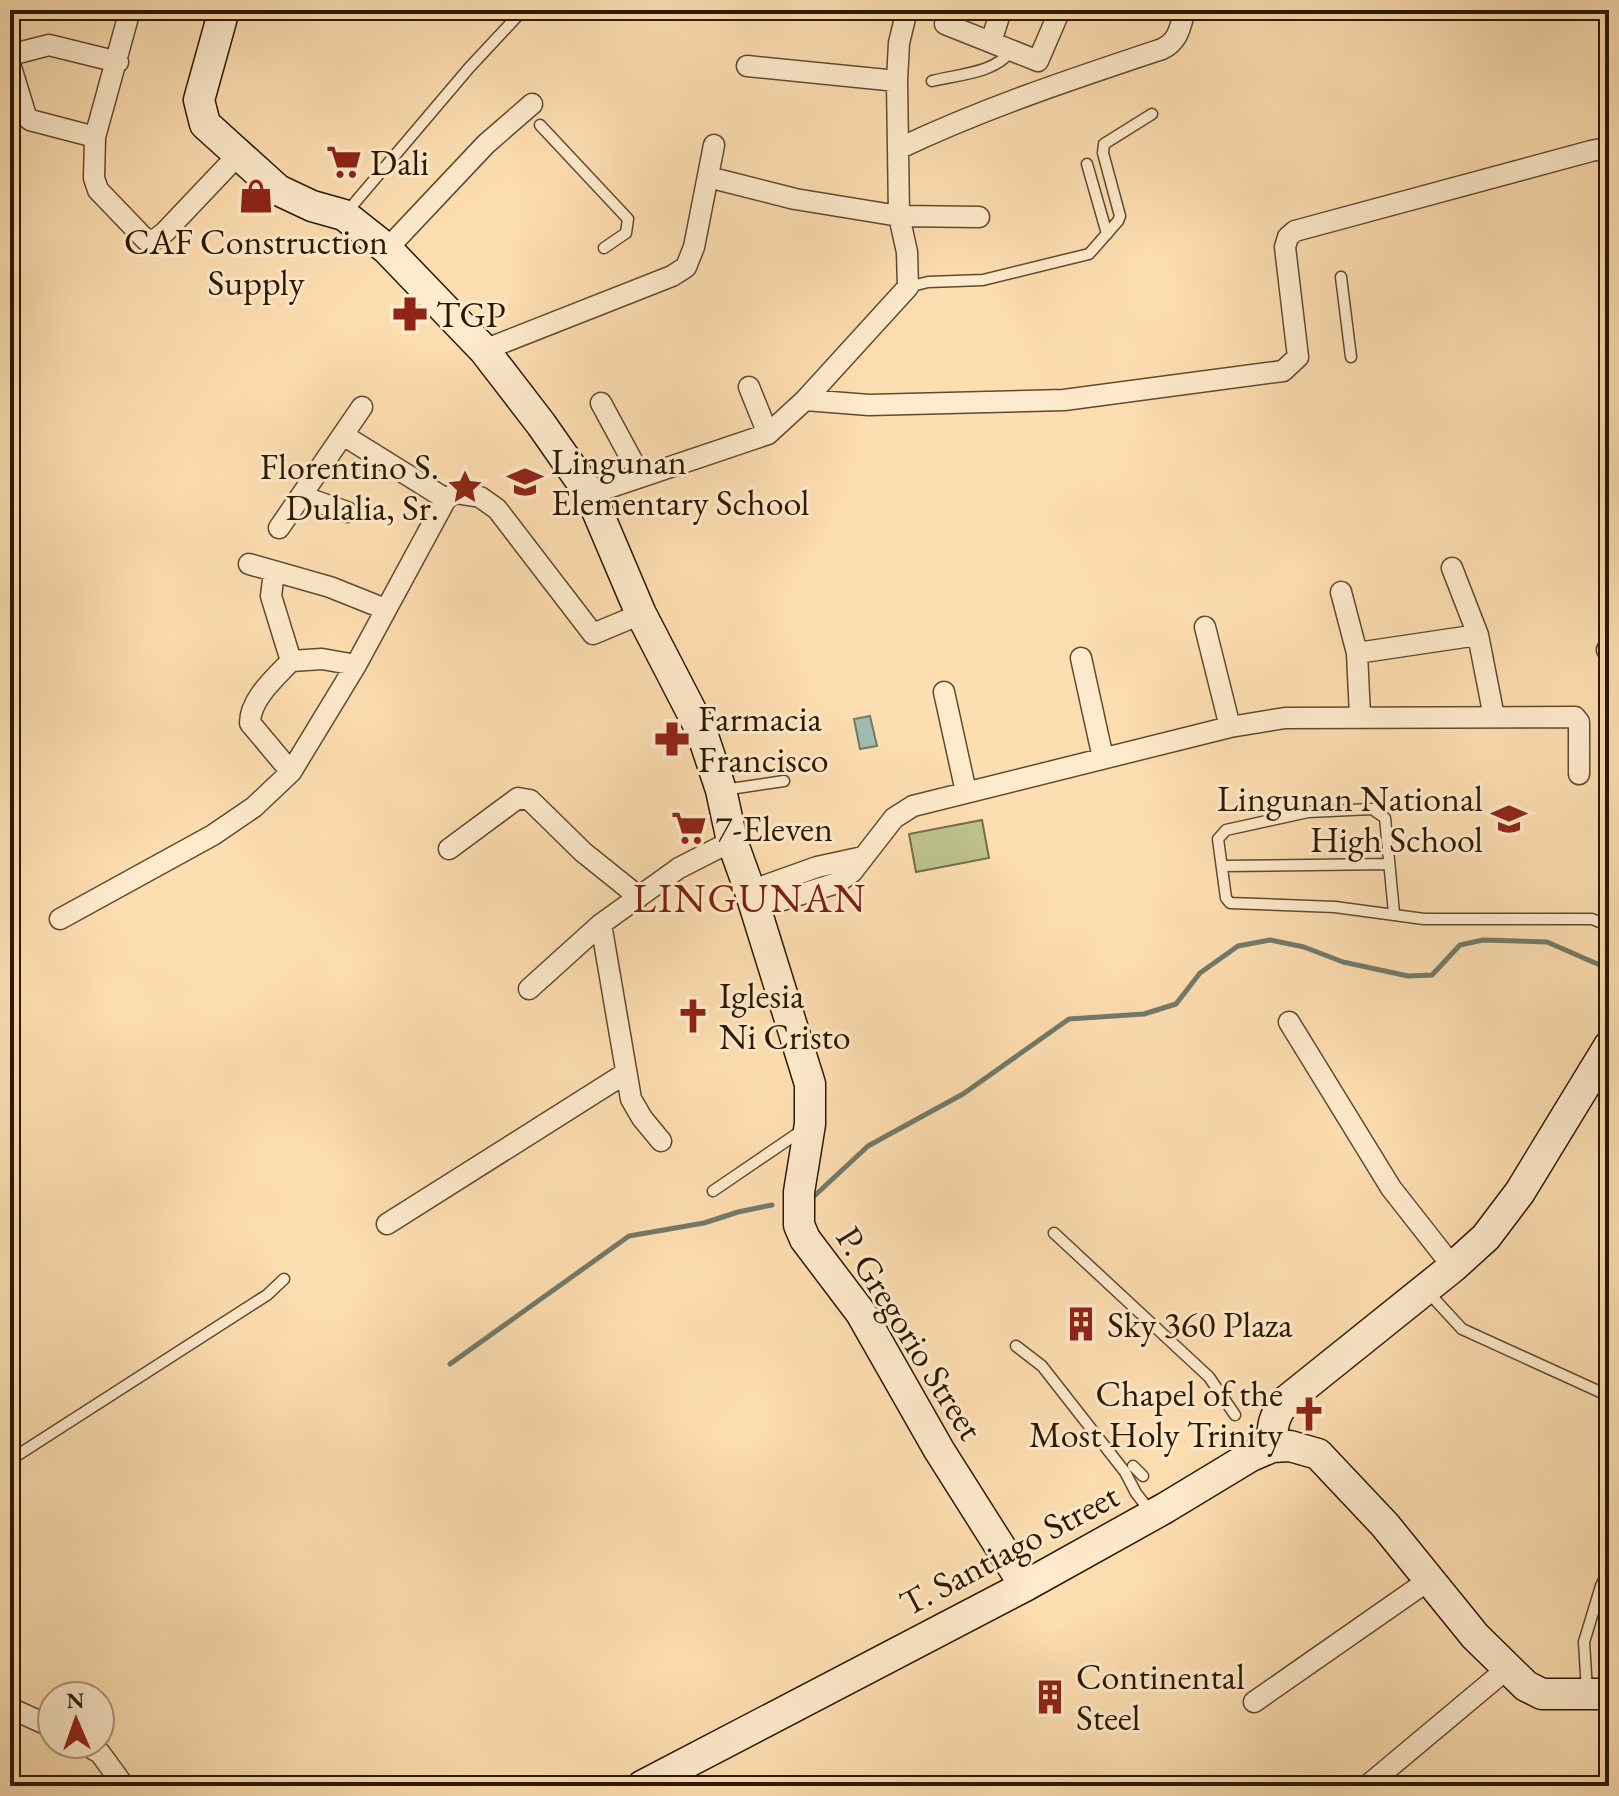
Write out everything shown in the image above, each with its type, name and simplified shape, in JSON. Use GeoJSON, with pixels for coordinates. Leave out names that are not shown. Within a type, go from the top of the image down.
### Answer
{"type":"FeatureCollection","features":[{"type":"Feature","properties":{"kind":"street"},"geometry":{"type":"LineString","coordinates":[[130,10],[95,137],[94,178],[98,190],[146,240],[156,239],[238,155]]}},
{"type":"Feature","properties":{"kind":"street","name":"P. Gregorio Street"},"geometry":{"type":"LineString","coordinates":[[224,10],[199,100],[205,124],[278,190],[312,206],[344,215],[387,249],[484,350],[590,494],[641,614],[701,730],[721,790],[732,841],[810,1084],[810,1124],[799,1192],[799,1225],[805,1239],[861,1313],[939,1450],[1025,1586]]}},
{"type":"Feature","properties":{"kind":"street"},"geometry":{"type":"LineString","coordinates":[[590,494],[768,434],[805,400],[908,287],[909,261],[899,216],[897,81],[899,43],[907,10]]}},
{"type":"Feature","properties":{"kind":"street"},"geometry":{"type":"LineString","coordinates":[[949,10],[945,24],[1038,61]]}},
{"type":"Feature","properties":{"kind":"street"},"geometry":{"type":"LineString","coordinates":[[991,42],[1001,10]]}},
{"type":"Feature","properties":{"kind":"street"},"geometry":{"type":"LineString","coordinates":[[898,149],[962,119],[1033,92],[1172,45],[1178,36],[1185,10]]}},
{"type":"Feature","properties":{"kind":"street"},"geometry":{"type":"LineString","coordinates":[[1033,92],[1033,74],[1038,61],[1065,12]]}},
{"type":"Feature","properties":{"kind":"street"},"geometry":{"type":"LineString","coordinates":[[10,55],[49,45],[118,62]]}},
{"type":"Feature","properties":{"kind":"street"},"geometry":{"type":"LineString","coordinates":[[10,64],[30,120],[95,137]]}},
{"type":"Feature","properties":{"kind":"street"},"geometry":{"type":"LineString","coordinates":[[747,66],[897,81]]}},
{"type":"Feature","properties":{"kind":"street"},"geometry":{"type":"LineString","coordinates":[[387,249],[486,144],[532,104]]}},
{"type":"Feature","properties":{"kind":"street"},"geometry":{"type":"LineString","coordinates":[[484,350],[672,276],[686,267],[694,247],[714,145]]}},
{"type":"Feature","properties":{"kind":"street"},"geometry":{"type":"LineString","coordinates":[[805,400],[869,405],[1064,400],[1283,371],[1298,357],[1285,247],[1288,237],[1295,231],[1591,151],[1601,149],[1609,152]]}},
{"type":"Feature","properties":{"kind":"street"},"geometry":{"type":"LineString","coordinates":[[720,180],[795,199],[899,216],[979,217]]}},
{"type":"Feature","properties":{"kind":"street"},"geometry":{"type":"LineString","coordinates":[[749,387],[768,434]]}},
{"type":"Feature","properties":{"kind":"street"},"geometry":{"type":"LineString","coordinates":[[601,403],[641,477]]}},
{"type":"Feature","properties":{"kind":"street"},"geometry":{"type":"LineString","coordinates":[[279,528],[362,407]]}},
{"type":"Feature","properties":{"kind":"street"},"geometry":{"type":"LineString","coordinates":[[343,435],[446,499]]}},
{"type":"Feature","properties":{"kind":"street"},"geometry":{"type":"LineString","coordinates":[[60,919],[213,835],[254,807],[291,772],[356,665],[446,499],[455,493],[480,497],[497,509],[593,634],[641,614]]}},
{"type":"Feature","properties":{"kind":"street"},"geometry":{"type":"LineString","coordinates":[[301,496],[347,512]]}},
{"type":"Feature","properties":{"kind":"street"},"geometry":{"type":"LineString","coordinates":[[249,564],[330,587],[385,609]]}},
{"type":"Feature","properties":{"kind":"street"},"geometry":{"type":"LineString","coordinates":[[1452,568],[1478,635],[1494,717]]}},
{"type":"Feature","properties":{"kind":"street"},"geometry":{"type":"LineString","coordinates":[[274,572],[271,596],[291,661]]}},
{"type":"Feature","properties":{"kind":"street"},"geometry":{"type":"LineString","coordinates":[[1341,592],[1357,653],[1360,716]]}},
{"type":"Feature","properties":{"kind":"street"},"geometry":{"type":"LineString","coordinates":[[1205,627],[1230,727]]}},
{"type":"Feature","properties":{"kind":"street"},"geometry":{"type":"LineString","coordinates":[[1357,653],[1478,635]]}},
{"type":"Feature","properties":{"kind":"street"},"geometry":{"type":"LineString","coordinates":[[1081,658],[1103,758]]}},
{"type":"Feature","properties":{"kind":"street"},"geometry":{"type":"LineString","coordinates":[[291,772],[250,723],[250,716],[263,691],[291,661],[322,659],[356,665]]}},
{"type":"Feature","properties":{"kind":"street"},"geometry":{"type":"LineString","coordinates":[[944,692],[966,792]]}},
{"type":"Feature","properties":{"kind":"street"},"geometry":{"type":"LineString","coordinates":[[752,900],[790,887],[817,867],[863,857],[894,818],[913,806],[1230,727],[1285,718],[1575,717],[1579,722],[1579,774]]}},
{"type":"Feature","properties":{"kind":"street"},"geometry":{"type":"LineString","coordinates":[[449,849],[523,797],[530,800],[583,852],[639,897]]}},
{"type":"Feature","properties":{"kind":"street"},"geometry":{"type":"LineString","coordinates":[[529,989],[601,924],[679,868],[732,841]]}},
{"type":"Feature","properties":{"kind":"street"},"geometry":{"type":"LineString","coordinates":[[601,924],[631,1099],[661,1141]]}},
{"type":"Feature","properties":{"kind":"street"},"geometry":{"type":"LineString","coordinates":[[1289,1022],[1391,1188],[1453,1267]]}},
{"type":"Feature","properties":{"kind":"street"},"geometry":{"type":"LineString","coordinates":[[1598,1694],[1542,1694],[1526,1686],[1475,1636],[1385,1525],[1318,1454],[1290,1446],[1272,1447],[1271,1426],[1276,1412],[1286,1401],[1486,1237],[1520,1192],[1609,1046]]}},
{"type":"Feature","properties":{"kind":"street"},"geometry":{"type":"LineString","coordinates":[[387,1224],[626,1073]]}},
{"type":"Feature","properties":{"kind":"street","name":"T. Santiago Street"},"geometry":{"type":"LineString","coordinates":[[642,1786],[1025,1586],[1154,1515],[1251,1456],[1272,1447]]}},
{"type":"Feature","properties":{"kind":"street"},"geometry":{"type":"LineString","coordinates":[[1254,1702],[1429,1580]]}},
{"type":"Feature","properties":{"kind":"street"},"geometry":{"type":"LineString","coordinates":[[1367,1786],[1508,1668]]}},
{"type":"Feature","properties":{"kind":"street"},"geometry":{"type":"LineString","coordinates":[[10,1708],[36,1720]]}},
{"type":"Feature","properties":{"kind":"street"},"geometry":{"type":"LineString","coordinates":[[105,1760],[124,1786]]}},
{"type":"Feature","properties":{"kind":"lane"},"geometry":{"type":"LineString","coordinates":[[344,215],[469,68],[523,10]]}},
{"type":"Feature","properties":{"kind":"lane"},"geometry":{"type":"LineString","coordinates":[[932,81],[992,67],[1004,61],[1012,50]]}},
{"type":"Feature","properties":{"kind":"lane"},"geometry":{"type":"LineString","coordinates":[[908,287],[928,282],[983,280],[1089,254],[1120,216],[1103,153],[1104,144],[1152,114]]}},
{"type":"Feature","properties":{"kind":"lane"},"geometry":{"type":"LineString","coordinates":[[540,125],[628,219],[626,233],[604,248]]}},
{"type":"Feature","properties":{"kind":"lane"},"geometry":{"type":"LineString","coordinates":[[1087,164],[1107,234]]}},
{"type":"Feature","properties":{"kind":"lane"},"geometry":{"type":"LineString","coordinates":[[1341,277],[1351,357]]}},
{"type":"Feature","properties":{"kind":"lane"},"geometry":{"type":"LineString","coordinates":[[721,790],[784,781]]}},
{"type":"Feature","properties":{"kind":"lane"},"geometry":{"type":"LineString","coordinates":[[1394,913],[1385,818],[1372,809],[1308,812],[1226,830],[1218,839],[1226,898],[1230,903],[1335,907],[1424,919],[1592,919],[1609,926]]}},
{"type":"Feature","properties":{"kind":"lane"},"geometry":{"type":"LineString","coordinates":[[1222,866],[1389,864]]}},
{"type":"Feature","properties":{"kind":"lane"},"geometry":{"type":"LineString","coordinates":[[713,1191],[810,1124]]}},
{"type":"Feature","properties":{"kind":"lane"},"geometry":{"type":"LineString","coordinates":[[1054,1233],[1209,1377],[1235,1415]]}},
{"type":"Feature","properties":{"kind":"lane"},"geometry":{"type":"LineString","coordinates":[[10,1460],[267,1295],[284,1279]]}},
{"type":"Feature","properties":{"kind":"lane"},"geometry":{"type":"LineString","coordinates":[[1425,1290],[1462,1329],[1609,1396]]}},
{"type":"Feature","properties":{"kind":"lane"},"geometry":{"type":"LineString","coordinates":[[1016,1346],[1042,1366],[1125,1472],[1136,1493],[1154,1515]]}},
{"type":"Feature","properties":{"kind":"lane"},"geometry":{"type":"LineString","coordinates":[[1133,1466],[1143,1476]]}},
{"type":"Feature","properties":{"kind":"lane"},"geometry":{"type":"LineString","coordinates":[[1598,1694],[1584,1642],[1609,1570]]}},
{"type":"Feature","properties":{"kind":"green space"},"geometry":{"type":"Polygon","coordinates":[[[982,820],[989,858],[916,872],[909,834],[982,820]]]}},
{"type":"Feature","properties":{"kind":"shaded area"},"geometry":{"type":"Polygon","coordinates":[[[870,716],[877,746],[860,749],[854,719],[870,716]]]}},
{"type":"Feature","properties":{"kind":"waterway"},"geometry":{"type":"LineString","coordinates":[[810,1200],[868,1146],[963,1094],[1069,1019],[1144,1014],[1176,1004],[1200,973],[1238,946],[1270,940],[1304,947],[1343,962],[1408,976],[1432,975],[1460,945],[1483,940],[1547,942],[1609,969]]}},
{"type":"Feature","properties":{"kind":"waterway"},"geometry":{"type":"LineString","coordinates":[[450,1364],[629,1236],[704,1223],[772,1205]]}},
{"type":"Feature","properties":{"kind":"place","name":"Dali"},"geometry":{"type":"Point","coordinates":[344,162]}},
{"type":"Feature","properties":{"kind":"place","name":"CAF Construction Supply"},"geometry":{"type":"Point","coordinates":[256,196]}},
{"type":"Feature","properties":{"kind":"place","name":"TGP"},"geometry":{"type":"Point","coordinates":[410,314]}},
{"type":"Feature","properties":{"kind":"place","name":"Lingunan Elementary School"},"geometry":{"type":"Point","coordinates":[525,482]}},
{"type":"Feature","properties":{"kind":"place","name":"Florentino S. Dulalia, Sr."},"geometry":{"type":"Point","coordinates":[465,487]}},
{"type":"Feature","properties":{"kind":"place","name":"Farmacia Francisco"},"geometry":{"type":"Point","coordinates":[672,739]}},
{"type":"Feature","properties":{"kind":"place","name":"Lingunan National High School"},"geometry":{"type":"Point","coordinates":[1509,819]}},
{"type":"Feature","properties":{"kind":"place","name":"7-Eleven"},"geometry":{"type":"Point","coordinates":[689,828]}},
{"type":"Feature","properties":{"kind":"place","name":"Iglesia Ni Cristo"},"geometry":{"type":"Point","coordinates":[693,1016]}},
{"type":"Feature","properties":{"kind":"place","name":"Sky 360 Plaza"},"geometry":{"type":"Point","coordinates":[1081,1324]}},
{"type":"Feature","properties":{"kind":"place","name":"Chapel of the Most Holy Trinity"},"geometry":{"type":"Point","coordinates":[1309,1414]}},
{"type":"Feature","properties":{"kind":"place","name":"Continental Steel"},"geometry":{"type":"Point","coordinates":[1050,1697]}},
{"type":"Feature","properties":{"kind":"district","name":"LINGUNAN"},"geometry":{"type":"Point","coordinates":[750,898]}}]}
